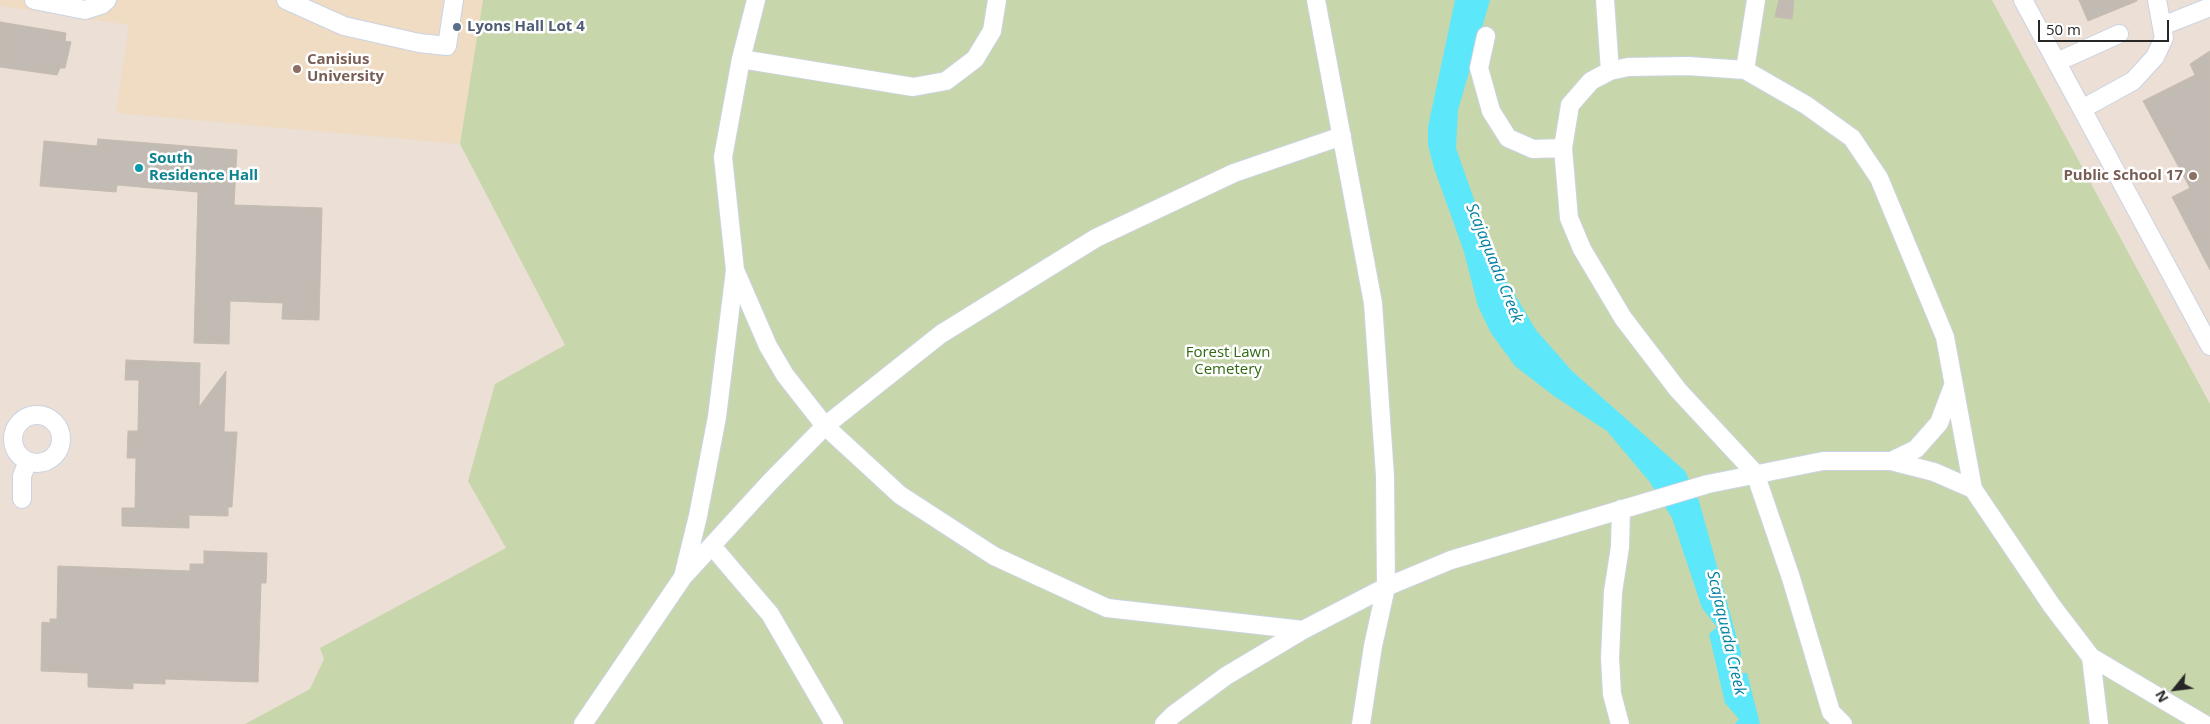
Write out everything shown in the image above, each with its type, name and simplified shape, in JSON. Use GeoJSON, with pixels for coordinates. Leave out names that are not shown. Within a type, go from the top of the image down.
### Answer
{"type":"FeatureCollection","features":[{"type":"Feature","properties":{"kind":"street"},"geometry":{"type":"LineString","coordinates":[[34,0],[85,10],[101,5],[107,0]]}},
{"type":"Feature","properties":{"kind":"street"},"geometry":{"type":"LineString","coordinates":[[286,0],[344,26],[419,43],[447,46],[454,0]]}},
{"type":"Feature","properties":{"kind":"street"},"geometry":{"type":"LineString","coordinates":[[683,577],[698,516],[717,417],[734,270],[723,157],[741,59],[756,0]]}},
{"type":"Feature","properties":{"kind":"street"},"geometry":{"type":"LineString","coordinates":[[741,59],[913,87],[946,80],[975,58],[979,52],[992,31],[997,0]]}},
{"type":"Feature","properties":{"kind":"street"},"geometry":{"type":"LineString","coordinates":[[1316,0],[1373,303],[1385,476],[1386,587],[1373,646],[1361,724]]}},
{"type":"Feature","properties":{"kind":"street"},"geometry":{"type":"LineString","coordinates":[[1605,0],[1610,71]]}},
{"type":"Feature","properties":{"kind":"street"},"geometry":{"type":"LineString","coordinates":[[1745,70],[1756,0]]}},
{"type":"Feature","properties":{"kind":"street"},"geometry":{"type":"LineString","coordinates":[[2023,0],[2082,109],[2205,325],[2210,346]]}},
{"type":"Feature","properties":{"kind":"street"},"geometry":{"type":"LineString","coordinates":[[2082,109],[2133,81],[2155,57],[2164,38],[2157,0]]}},
{"type":"Feature","properties":{"kind":"street"},"geometry":{"type":"LineString","coordinates":[[2162,26],[2210,6]]}},
{"type":"Feature","properties":{"kind":"street"},"geometry":{"type":"LineString","coordinates":[[2057,62],[2119,34]]}},
{"type":"Feature","properties":{"kind":"street"},"geometry":{"type":"LineString","coordinates":[[1486,36],[1479,68],[1491,111],[1508,138],[1533,149],[1564,148]]}},
{"type":"Feature","properties":{"kind":"street"},"geometry":{"type":"LineString","coordinates":[[1836,720],[1755,473],[1678,390],[1623,318],[1586,257],[1569,218],[1564,148],[1570,105],[1591,81],[1610,71],[1628,67],[1688,66],[1745,70],[1806,105],[1852,138],[1879,178],[1945,337],[1973,489],[2052,606],[2091,657],[2204,724]]}},
{"type":"Feature","properties":{"kind":"street"},"geometry":{"type":"LineString","coordinates":[[583,724],[683,577],[770,482],[825,426],[941,334],[1096,238],[1234,173],[1342,136]]}},
{"type":"Feature","properties":{"kind":"street"},"geometry":{"type":"LineString","coordinates":[[734,270],[768,346],[785,375],[825,426],[900,495],[994,556],[1107,608],[1303,630]]}},
{"type":"Feature","properties":{"kind":"street"},"geometry":{"type":"LineString","coordinates":[[1891,461],[1916,449],[1939,423],[1954,384]]}},
{"type":"Feature","properties":{"kind":"street"},"geometry":{"type":"LineString","coordinates":[[22,499],[22,476],[28,461]]}},
{"type":"Feature","properties":{"kind":"street"},"geometry":{"type":"LineString","coordinates":[[1164,724],[1173,715],[1226,676],[1303,630],[1386,587],[1451,560],[1621,509],[1708,484],[1755,473],[1823,461],[1891,461],[1934,472],[1973,489]]}},
{"type":"Feature","properties":{"kind":"street"},"geometry":{"type":"LineString","coordinates":[[1620,724],[1612,694],[1610,658],[1613,592],[1620,547],[1621,509]]}},
{"type":"Feature","properties":{"kind":"street"},"geometry":{"type":"LineString","coordinates":[[712,546],[770,614],[834,724]]}},
{"type":"Feature","properties":{"kind":"street"},"geometry":{"type":"LineString","coordinates":[[2091,657],[2099,724]]}},
{"type":"Feature","properties":{"kind":"shaded area","name":"Canisius University"},"geometry":{"type":"Polygon","coordinates":[[[0,0],[483,0],[460,144],[116,113],[129,25],[0,6],[0,0]]]}},
{"type":"Feature","properties":{"kind":"green space","name":"Forest Lawn Cemetery"},"geometry":{"type":"Polygon","coordinates":[[[483,0],[1992,0],[2210,404],[2210,724],[245,724],[310,689],[324,659],[320,648],[506,548],[468,481],[495,384],[565,345],[460,144],[483,0]]]}},
{"type":"Feature","properties":{"kind":"water","name":"Scajaquada Creek"},"geometry":{"type":"Polygon","coordinates":[[[1455,0],[1490,0],[1458,110],[1456,148],[1497,265],[1536,330],[1572,371],[1685,471],[1699,501],[1741,653],[1740,673],[1747,673],[1760,724],[1735,724],[1739,719],[1725,703],[1709,634],[1717,627],[1702,608],[1672,518],[1649,481],[1607,431],[1554,396],[1515,366],[1491,333],[1478,306],[1464,252],[1434,168],[1428,145],[1428,127],[1455,0]]]}},
{"type":"Feature","properties":{"kind":"building"},"geometry":{"type":"Polygon","coordinates":[[[1779,0],[1794,0],[1792,19],[1775,17],[1779,0]]]}},
{"type":"Feature","properties":{"kind":"building"},"geometry":{"type":"Polygon","coordinates":[[[2079,0],[2137,0],[2137,1],[2088,21],[2079,0]]]}},
{"type":"Feature","properties":{"kind":"building"},"geometry":{"type":"Polygon","coordinates":[[[0,22],[66,33],[65,41],[71,42],[65,68],[60,68],[57,75],[0,67],[0,22]]]}},
{"type":"Feature","properties":{"kind":"building"},"geometry":{"type":"Polygon","coordinates":[[[2210,51],[2210,270],[2172,197],[2190,188],[2143,101],[2195,75],[2190,64],[2210,51]]]}},
{"type":"Feature","properties":{"kind":"building"},"geometry":{"type":"Polygon","coordinates":[[[98,139],[237,150],[234,205],[322,208],[319,320],[282,319],[283,303],[230,301],[229,344],[194,343],[198,192],[117,185],[116,192],[40,186],[44,141],[97,146],[98,139]]]}},
{"type":"Feature","properties":{"kind":"building"},"geometry":{"type":"Polygon","coordinates":[[[126,360],[200,363],[199,407],[226,371],[224,432],[237,432],[232,507],[228,507],[228,516],[189,515],[189,528],[122,526],[122,508],[135,508],[136,458],[127,458],[128,431],[138,431],[139,380],[125,380],[126,360]]]}},
{"type":"Feature","properties":{"kind":"building"},"geometry":{"type":"Polygon","coordinates":[[[204,551],[267,553],[266,583],[261,583],[258,682],[165,679],[165,684],[133,683],[133,689],[88,687],[88,673],[41,671],[42,622],[50,623],[50,619],[57,619],[58,566],[190,571],[190,564],[204,564],[204,551]]]}},
{"type":"Feature","properties":{"kind":"place","name":"Lyons Hall Lot 4"},"geometry":{"type":"Point","coordinates":[457,27]}},
{"type":"Feature","properties":{"kind":"place","name":"Canisius University"},"geometry":{"type":"Point","coordinates":[297,69]}},
{"type":"Feature","properties":{"kind":"place","name":"South Residence Hall"},"geometry":{"type":"Point","coordinates":[139,168]}},
{"type":"Feature","properties":{"kind":"place","name":"Public School 17"},"geometry":{"type":"Point","coordinates":[2193,176]}}]}
